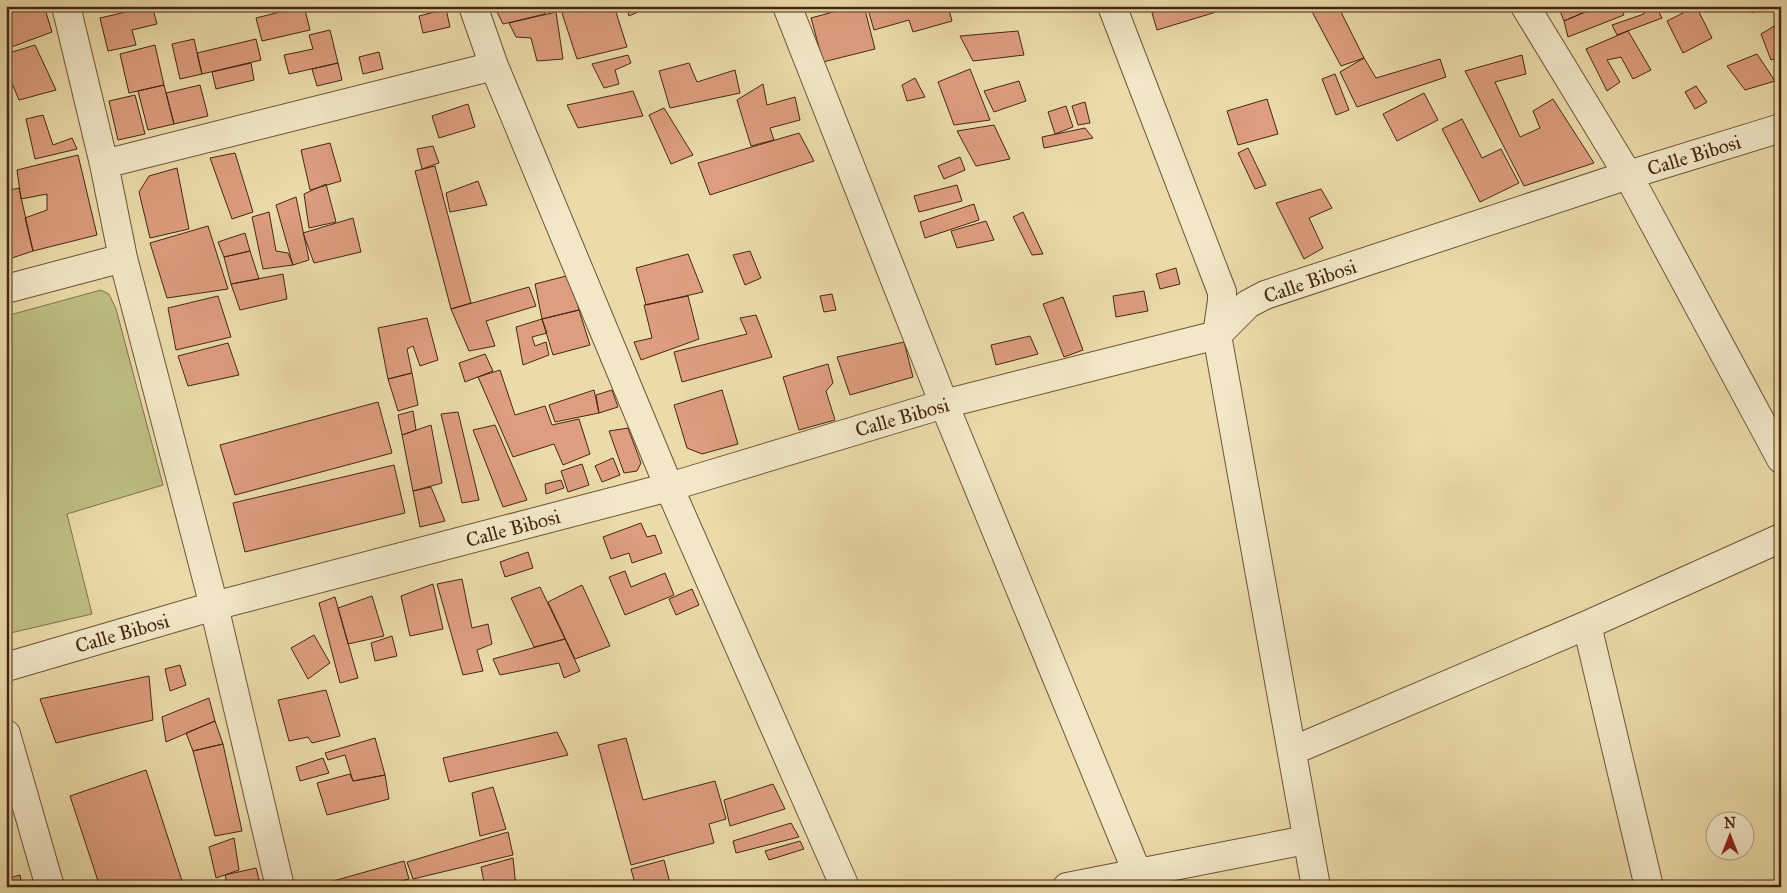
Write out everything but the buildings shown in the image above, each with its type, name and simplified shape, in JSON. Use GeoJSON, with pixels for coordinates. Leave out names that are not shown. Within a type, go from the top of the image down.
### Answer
{"type":"FeatureCollection","features":[{"type":"Feature","properties":{"kind":"street"},"geometry":{"type":"LineString","coordinates":[[66,6],[104,164],[123,258],[214,606],[280,887]]}},
{"type":"Feature","properties":{"kind":"street"},"geometry":{"type":"LineString","coordinates":[[473,6],[494,66],[669,487],[844,887]]}},
{"type":"Feature","properties":{"kind":"street"},"geometry":{"type":"LineString","coordinates":[[787,6],[944,404],[1137,872]]}},
{"type":"Feature","properties":{"kind":"street"},"geometry":{"type":"LineString","coordinates":[[1112,6],[1222,292],[1217,335],[1292,751],[1306,840],[1316,887]]}},
{"type":"Feature","properties":{"kind":"street"},"geometry":{"type":"LineString","coordinates":[[1525,6],[1628,175],[1781,459]]}},
{"type":"Feature","properties":{"kind":"street"},"geometry":{"type":"LineString","coordinates":[[104,164],[494,66]]}},
{"type":"Feature","properties":{"kind":"street","name":"Calle Bibosi"},"geometry":{"type":"LineString","coordinates":[[6,667],[214,606],[669,487],[944,404],[1217,335],[1248,304],[1265,295],[1628,175],[1781,128]]}},
{"type":"Feature","properties":{"kind":"street"},"geometry":{"type":"LineString","coordinates":[[6,289],[123,258]]}},
{"type":"Feature","properties":{"kind":"street"},"geometry":{"type":"LineString","coordinates":[[1292,751],[1587,625],[1781,538]]}},
{"type":"Feature","properties":{"kind":"street"},"geometry":{"type":"LineString","coordinates":[[1587,625],[1649,887]]}},
{"type":"Feature","properties":{"kind":"street"},"geometry":{"type":"LineString","coordinates":[[6,734],[50,887]]}},
{"type":"Feature","properties":{"kind":"street"},"geometry":{"type":"LineString","coordinates":[[1067,887],[1306,840]]}},
{"type":"Feature","properties":{"kind":"green space"},"geometry":{"type":"Polygon","coordinates":[[[101,290],[109,294],[116,309],[163,485],[67,514],[92,614],[6,634],[6,316],[101,290]]]}}]}
